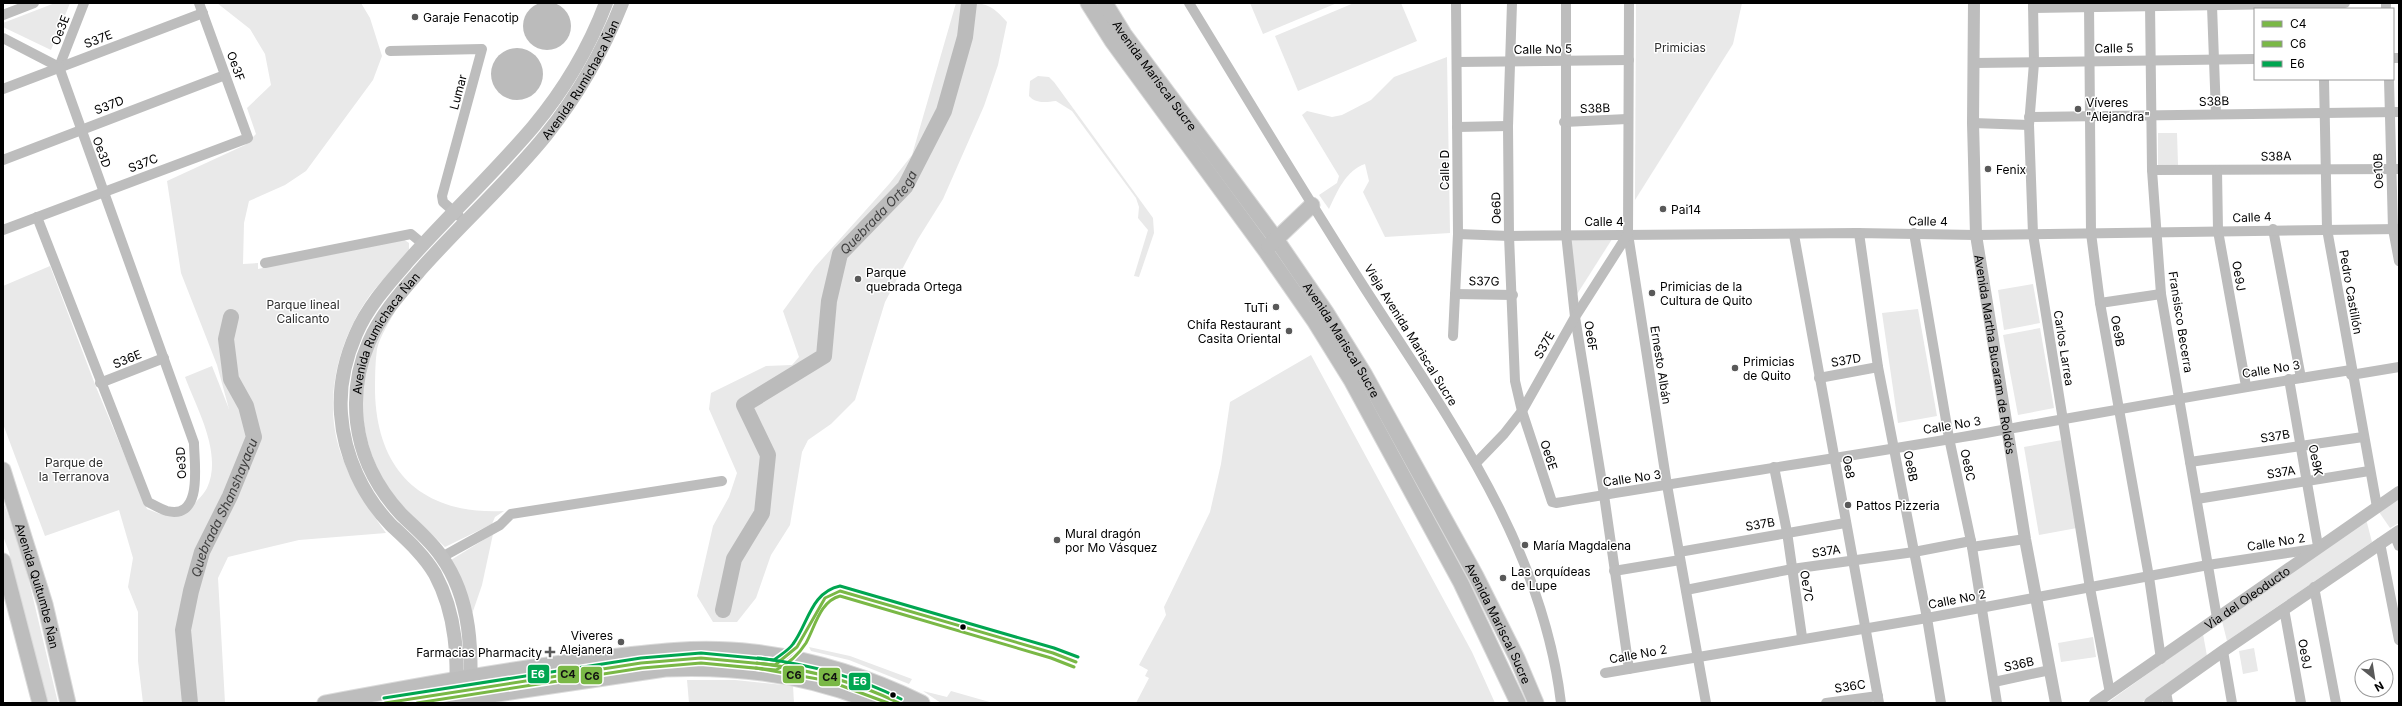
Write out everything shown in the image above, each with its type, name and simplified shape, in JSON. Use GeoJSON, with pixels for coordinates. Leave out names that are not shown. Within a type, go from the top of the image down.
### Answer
{"type":"FeatureCollection","features":[{"type":"Feature","properties":{"kind":"main road","name":"Avenida Rumichaca Ñan"},"geometry":{"type":"LineString","coordinates":[[465,678],[452,620],[435,575],[428,563],[391,525],[368,496],[359,481],[347,448],[343,431],[340,398],[342,380],[350,348],[356,334],[376,300],[424,244],[508,155],[560,91],[590,40],[606,3]]}},
{"type":"Feature","properties":{"kind":"main road","name":"Avenida Rumichaca Ñan"},"geometry":{"type":"LineString","coordinates":[[463,701],[465,678],[472,654],[466,616],[456,583],[442,557],[390,500],[373,474],[361,444],[357,429],[355,398],[360,367],[369,340],[388,308],[465,222],[525,159],[572,100],[604,47],[622,3]]}},
{"type":"Feature","properties":{"kind":"main road","name":"Avenida Mariscal Sucre"},"geometry":{"type":"LineString","coordinates":[[1088,3],[1112,41],[1265,250],[1315,322],[1351,380],[1461,583],[1518,703]]}},
{"type":"Feature","properties":{"kind":"main road","name":"Avenida Mariscal Sucre"},"geometry":{"type":"LineString","coordinates":[[1105,3],[1124,34],[1276,239],[1326,312],[1369,381],[1479,582],[1536,703]]}},
{"type":"Feature","properties":{"kind":"main road"},"geometry":{"type":"LineString","coordinates":[[1199,160],[1211,151]]}},
{"type":"Feature","properties":{"kind":"main road"},"geometry":{"type":"LineString","coordinates":[[1265,250],[1312,205]]}},
{"type":"Feature","properties":{"kind":"main road"},"geometry":{"type":"LineString","coordinates":[[347,448],[361,444]]}},
{"type":"Feature","properties":{"kind":"main road","name":"Avenida Quitumbe Ñan"},"geometry":{"type":"LineString","coordinates":[[3,470],[43,597],[69,701]]}},
{"type":"Feature","properties":{"kind":"main road"},"geometry":{"type":"LineString","coordinates":[[3,561],[40,703]]}},
{"type":"Feature","properties":{"kind":"main road"},"geometry":{"type":"LineString","coordinates":[[325,703],[465,678],[661,650],[696,648],[752,652],[797,659],[877,682],[922,703]]}},
{"type":"Feature","properties":{"kind":"main road"},"geometry":{"type":"LineString","coordinates":[[438,703],[463,701],[665,669],[696,668],[748,670],[790,677],[871,702]]}},
{"type":"Feature","properties":{"kind":"street"},"geometry":{"type":"LineString","coordinates":[[3,15],[34,3]]}},
{"type":"Feature","properties":{"kind":"street","name":"Oe3E"},"geometry":{"type":"LineString","coordinates":[[59,67],[84,3]]}},
{"type":"Feature","properties":{"kind":"street","name":"Oe3F"},"geometry":{"type":"LineString","coordinates":[[198,3],[203,13],[248,138]]}},
{"type":"Feature","properties":{"kind":"street","name":"Vieja Avenida Mariscal Sucre"},"geometry":{"type":"LineString","coordinates":[[1189,3],[1312,205],[1476,463],[1514,537],[1540,602],[1556,662],[1561,703]]}},
{"type":"Feature","properties":{"kind":"street","name":"Calle D"},"geometry":{"type":"LineString","coordinates":[[1454,336],[1458,234],[1456,3]]}},
{"type":"Feature","properties":{"kind":"street","name":"Oe6D"},"geometry":{"type":"LineString","coordinates":[[1512,3],[1508,126],[1509,236],[1513,294],[1515,381],[1522,411]]}},
{"type":"Feature","properties":{"kind":"street","name":"Oe6F"},"geometry":{"type":"LineString","coordinates":[[1566,3],[1564,122],[1566,234],[1574,317],[1604,495],[1629,669]]}},
{"type":"Feature","properties":{"kind":"street","name":"Ernesto Albán"},"geometry":{"type":"LineString","coordinates":[[1629,3],[1627,119],[1628,234],[1667,485],[1686,590],[1696,657],[1706,703]]}},
{"type":"Feature","properties":{"kind":"street","name":"Avenida Martha Bucaram de Roldós"},"geometry":{"type":"LineString","coordinates":[[1974,3],[1973,123],[1976,235],[2035,598],[2056,703]]}},
{"type":"Feature","properties":{"kind":"street"},"geometry":{"type":"LineString","coordinates":[[2033,6],[2323,5],[2345,3]]}},
{"type":"Feature","properties":{"kind":"street","name":"Oe9B"},"geometry":{"type":"LineString","coordinates":[[2089,5],[2091,233],[2100,303],[2149,577],[2161,659]]}},
{"type":"Feature","properties":{"kind":"street","name":"Fransisco Becerra"},"geometry":{"type":"LineString","coordinates":[[2150,5],[2152,170],[2161,294],[2218,618]]}},
{"type":"Feature","properties":{"kind":"street","name":"Carlos Larrea"},"geometry":{"type":"LineString","coordinates":[[2033,6],[2034,62],[2029,121],[2033,234],[2090,588],[2110,693]]}},
{"type":"Feature","properties":{"kind":"street"},"geometry":{"type":"LineString","coordinates":[[2212,6],[2216,114]]}},
{"type":"Feature","properties":{"kind":"street","name":"S37E"},"geometry":{"type":"LineString","coordinates":[[3,89],[203,13]]}},
{"type":"Feature","properties":{"kind":"street"},"geometry":{"type":"LineString","coordinates":[[3,38],[59,67]]}},
{"type":"Feature","properties":{"kind":"street","name":"Lumar"},"geometry":{"type":"LineString","coordinates":[[390,51],[483,45],[442,196],[443,202],[465,222]]}},
{"type":"Feature","properties":{"kind":"street","name":"Calle 5"},"geometry":{"type":"LineString","coordinates":[[1974,63],[2254,58]]}},
{"type":"Feature","properties":{"kind":"street","name":"Calle No 5"},"geometry":{"type":"LineString","coordinates":[[1457,62],[1565,62],[1629,60]]}},
{"type":"Feature","properties":{"kind":"street","name":"Oe3D"},"geometry":{"type":"LineString","coordinates":[[37,217],[100,383],[148,502],[166,510],[180,510],[192,502],[195,484],[194,442],[102,192],[59,67]]}},
{"type":"Feature","properties":{"kind":"street","name":"S37D"},"geometry":{"type":"LineString","coordinates":[[3,160],[225,75]]}},
{"type":"Feature","properties":{"kind":"street","name":"Pedro Castillón"},"geometry":{"type":"LineString","coordinates":[[2324,80],[2327,229],[2351,373],[2377,507]]}},
{"type":"Feature","properties":{"kind":"street","name":"Oe10B"},"geometry":{"type":"LineString","coordinates":[[2389,80],[2394,112],[2396,229],[2399,261]]}},
{"type":"Feature","properties":{"kind":"street","name":"S38B"},"geometry":{"type":"LineString","coordinates":[[1973,123],[2029,121],[2091,116],[2394,112]]}},
{"type":"Feature","properties":{"kind":"street","name":"S38B"},"geometry":{"type":"LineString","coordinates":[[1564,122],[1627,119]]}},
{"type":"Feature","properties":{"kind":"street"},"geometry":{"type":"LineString","coordinates":[[1457,126],[1508,126]]}},
{"type":"Feature","properties":{"kind":"street","name":"S37C"},"geometry":{"type":"LineString","coordinates":[[3,230],[248,138]]}},
{"type":"Feature","properties":{"kind":"street","name":"S38A"},"geometry":{"type":"LineString","coordinates":[[2152,170],[2325,168],[2395,169]]}},
{"type":"Feature","properties":{"kind":"street","name":"Oe9J"},"geometry":{"type":"LineString","coordinates":[[2216,170],[2218,231],[2246,386]]}},
{"type":"Feature","properties":{"kind":"street"},"geometry":{"type":"LineString","coordinates":[[2273,229],[2301,378]]}},
{"type":"Feature","properties":{"kind":"street","name":"Calle 4"},"geometry":{"type":"LineString","coordinates":[[1458,234],[1509,236],[1566,234],[1794,235],[1859,233],[1976,235],[2273,229],[2396,229]]}},
{"type":"Feature","properties":{"kind":"street","name":"Oe8B"},"geometry":{"type":"LineString","coordinates":[[1859,233],[1878,367],[1927,618],[1941,703]]}},
{"type":"Feature","properties":{"kind":"street","name":"Oe8C"},"geometry":{"type":"LineString","coordinates":[[1914,233],[1949,438],[1971,544],[1980,607],[1997,703]]}},
{"type":"Feature","properties":{"kind":"street"},"geometry":{"type":"LineString","coordinates":[[265,263],[411,234],[424,244]]}},
{"type":"Feature","properties":{"kind":"street","name":"S37E"},"geometry":{"type":"LineString","coordinates":[[1476,463],[1504,434],[1522,411],[1574,317],[1628,234]]}},
{"type":"Feature","properties":{"kind":"street","name":"Oe8"},"geometry":{"type":"LineString","coordinates":[[1794,235],[1878,699]]}},
{"type":"Feature","properties":{"kind":"street","name":"S37G"},"geometry":{"type":"LineString","coordinates":[[1455,294],[1513,294]]}},
{"type":"Feature","properties":{"kind":"street"},"geometry":{"type":"LineString","coordinates":[[2100,303],[2161,294]]}},
{"type":"Feature","properties":{"kind":"street","name":"S36E"},"geometry":{"type":"LineString","coordinates":[[100,383],[164,358]]}},
{"type":"Feature","properties":{"kind":"street","name":"S37D"},"geometry":{"type":"LineString","coordinates":[[1819,378],[1878,367]]}},
{"type":"Feature","properties":{"kind":"street","name":"Calle No 3"},"geometry":{"type":"LineString","coordinates":[[1556,503],[2007,429],[2246,386],[2399,367]]}},
{"type":"Feature","properties":{"kind":"street","name":"Oe9K"},"geometry":{"type":"LineString","coordinates":[[2289,380],[2307,481],[2316,548]]}},
{"type":"Feature","properties":{"kind":"street","name":"Oe6E"},"geometry":{"type":"LineString","coordinates":[[1522,411],[1550,499],[1556,503]]}},
{"type":"Feature","properties":{"kind":"street","name":"S37B"},"geometry":{"type":"LineString","coordinates":[[2190,462],[2363,437]]}},
{"type":"Feature","properties":{"kind":"street","name":"Oe7C"},"geometry":{"type":"LineString","coordinates":[[1774,467],[1786,532],[1802,637]]}},
{"type":"Feature","properties":{"kind":"street","name":"S37A"},"geometry":{"type":"LineString","coordinates":[[2198,499],[2369,472]]}},
{"type":"Feature","properties":{"kind":"street"},"geometry":{"type":"LineString","coordinates":[[442,557],[500,525],[511,514],[722,481]]}},
{"type":"Feature","properties":{"kind":"street","name":"Via del Oleoducto"},"geometry":{"type":"LineString","coordinates":[[2095,703],[2161,659],[2316,548],[2399,492]]}},
{"type":"Feature","properties":{"kind":"street","name":"S37B"},"geometry":{"type":"LineString","coordinates":[[1614,571],[1786,532],[1845,523]]}},
{"type":"Feature","properties":{"kind":"street"},"geometry":{"type":"LineString","coordinates":[[2150,703],[2167,698],[2223,650],[2314,587],[2396,533],[2399,546]]}},
{"type":"Feature","properties":{"kind":"street","name":"S37A"},"geometry":{"type":"LineString","coordinates":[[1686,590],[1792,569],[1971,544],[2025,539]]}},
{"type":"Feature","properties":{"kind":"street"},"geometry":{"type":"LineString","coordinates":[[2380,543],[2399,640]]}},
{"type":"Feature","properties":{"kind":"street","name":"Calle No 2"},"geometry":{"type":"LineString","coordinates":[[1604,673],[1802,637],[1927,618],[2208,565],[2316,548]]}},
{"type":"Feature","properties":{"kind":"street"},"geometry":{"type":"LineString","coordinates":[[2314,587],[2336,703]]}},
{"type":"Feature","properties":{"kind":"street","name":"Oe9J"},"geometry":{"type":"LineString","coordinates":[[2284,609],[2301,703]]}},
{"type":"Feature","properties":{"kind":"street"},"geometry":{"type":"LineString","coordinates":[[2223,650],[2232,703]]}},
{"type":"Feature","properties":{"kind":"street","name":"S36B"},"geometry":{"type":"LineString","coordinates":[[1994,682],[2050,670]]}},
{"type":"Feature","properties":{"kind":"street","name":"S36C"},"geometry":{"type":"LineString","coordinates":[[1826,703],[1878,699]]}},
{"type":"Feature","properties":{"kind":"green space"},"geometry":{"type":"Polygon","coordinates":[[[55,3],[70,3],[51,50],[3,27],[3,23],[55,3]]]}},
{"type":"Feature","properties":{"kind":"green space"},"geometry":{"type":"Polygon","coordinates":[[[217,3],[361,3],[370,18],[382,56],[373,80],[306,171],[285,185],[249,201],[244,223],[243,264],[258,263],[258,269],[403,239],[409,243],[409,251],[371,294],[356,317],[341,353],[336,372],[334,391],[333,410],[335,429],[343,459],[359,492],[386,533],[299,540],[228,557],[218,578],[225,703],[143,703],[138,661],[138,612],[128,587],[133,558],[119,510],[45,536],[3,424],[3,286],[50,266],[96,387],[147,509],[160,514],[182,515],[205,492],[211,475],[212,461],[206,432],[185,377],[212,366],[229,409],[217,365],[181,273],[167,181],[245,145],[256,134],[247,108],[271,85],[265,54],[250,29],[217,3]]]}},
{"type":"Feature","properties":{"kind":"green space"},"geometry":{"type":"Polygon","coordinates":[[[956,3],[979,3],[990,7],[1001,15],[1007,22],[998,65],[984,106],[943,199],[918,239],[885,302],[855,400],[831,424],[808,440],[802,452],[790,525],[771,555],[756,598],[737,622],[713,622],[697,596],[713,526],[729,497],[737,473],[709,409],[711,393],[766,366],[792,365],[799,357],[783,311],[815,267],[890,183],[912,155],[956,3]]]}},
{"type":"Feature","properties":{"kind":"green space"},"geometry":{"type":"Polygon","coordinates":[[[1250,3],[1337,3],[1263,34],[1250,3]]]}},
{"type":"Feature","properties":{"kind":"green space"},"geometry":{"type":"Polygon","coordinates":[[[1354,3],[1401,3],[1417,41],[1298,91],[1275,36],[1354,3]]]}},
{"type":"Feature","properties":{"kind":"green space","name":"Primicias"},"geometry":{"type":"Polygon","coordinates":[[[1636,3],[1742,3],[1733,44],[1635,200],[1636,3]]]}},
{"type":"Feature","properties":{"kind":"green space"},"geometry":{"type":"Polygon","coordinates":[[[1447,57],[1450,233],[1385,237],[1363,192],[1369,181],[1365,164],[1352,171],[1347,176],[1329,209],[1319,195],[1337,183],[1339,176],[1302,115],[1307,111],[1332,117],[1342,115],[1371,100],[1394,77],[1447,57]]]}},
{"type":"Feature","properties":{"kind":"green space"},"geometry":{"type":"Polygon","coordinates":[[[1038,76],[1049,77],[1054,82],[1153,218],[1154,233],[1139,277],[1134,276],[1148,230],[1138,218],[1139,207],[1136,198],[1072,111],[1056,101],[1038,101],[1029,96],[1030,81],[1038,76]]]}},
{"type":"Feature","properties":{"kind":"green space"},"geometry":{"type":"Polygon","coordinates":[[[2158,133],[2177,133],[2178,165],[2158,165],[2158,133]]]}},
{"type":"Feature","properties":{"kind":"green space"},"geometry":{"type":"Polygon","coordinates":[[[1614,236],[1574,299],[1570,238],[1614,236]]]}},
{"type":"Feature","properties":{"kind":"green space"},"geometry":{"type":"Polygon","coordinates":[[[2033,284],[2040,323],[2004,330],[1998,290],[2033,284]]]}},
{"type":"Feature","properties":{"kind":"green space"},"geometry":{"type":"Polygon","coordinates":[[[397,308],[378,344],[375,381],[378,421],[385,445],[396,466],[410,483],[429,496],[450,505],[476,510],[504,511],[495,517],[492,524],[445,547],[409,512],[390,490],[378,469],[369,446],[364,422],[362,397],[365,373],[371,349],[382,327],[397,308]]]}},
{"type":"Feature","properties":{"kind":"green space"},"geometry":{"type":"Polygon","coordinates":[[[1918,309],[1937,416],[1898,423],[1882,313],[1918,309]]]}},
{"type":"Feature","properties":{"kind":"green space"},"geometry":{"type":"Polygon","coordinates":[[[2040,328],[2054,408],[2018,415],[2003,335],[2040,328]]]}},
{"type":"Feature","properties":{"kind":"green space"},"geometry":{"type":"Polygon","coordinates":[[[1311,355],[1472,652],[1495,703],[1136,703],[1149,678],[1145,676],[1148,670],[1139,665],[1166,615],[1164,607],[1210,512],[1221,464],[1230,402],[1311,355]]]}},
{"type":"Feature","properties":{"kind":"green space"},"geometry":{"type":"Polygon","coordinates":[[[2062,440],[2077,528],[2039,535],[2024,447],[2062,440]]]}},
{"type":"Feature","properties":{"kind":"green space"},"geometry":{"type":"Polygon","coordinates":[[[2399,498],[2399,523],[2390,528],[2379,512],[2399,498]]]}},
{"type":"Feature","properties":{"kind":"green space"},"geometry":{"type":"Polygon","coordinates":[[[3,501],[23,556],[58,703],[46,703],[9,552],[3,536],[3,501]]]}},
{"type":"Feature","properties":{"kind":"green space"},"geometry":{"type":"Polygon","coordinates":[[[2366,519],[2372,542],[2227,641],[2222,621],[2366,519]]]}},
{"type":"Feature","properties":{"kind":"green space"},"geometry":{"type":"Polygon","coordinates":[[[493,534],[482,585],[471,617],[451,560],[493,534]]]}},
{"type":"Feature","properties":{"kind":"green space"},"geometry":{"type":"Polygon","coordinates":[[[2203,634],[2207,656],[2141,703],[2107,703],[2203,634]]]}},
{"type":"Feature","properties":{"kind":"green space"},"geometry":{"type":"Polygon","coordinates":[[[2093,637],[2096,657],[2061,662],[2058,643],[2093,637]]]}},
{"type":"Feature","properties":{"kind":"green space"},"geometry":{"type":"Polygon","coordinates":[[[809,647],[850,656],[912,679],[909,684],[849,660],[811,651],[809,647]]]}},
{"type":"Feature","properties":{"kind":"green space"},"geometry":{"type":"Polygon","coordinates":[[[2254,648],[2258,671],[2243,674],[2239,651],[2254,648]]]}},
{"type":"Feature","properties":{"kind":"green space"},"geometry":{"type":"Polygon","coordinates":[[[687,680],[735,680],[793,686],[794,703],[689,703],[687,680]]]}},
{"type":"Feature","properties":{"kind":"green space"},"geometry":{"type":"Polygon","coordinates":[[[923,691],[947,697],[951,691],[993,703],[941,703],[923,691]]]}},
{"type":"Feature","properties":{"kind":"shaded area"},"geometry":{"type":"Polygon","coordinates":[[[542,2],[552,2],[564,9],[571,21],[571,31],[564,43],[552,50],[542,50],[534,46],[527,39],[523,31],[523,21],[527,13],[534,6],[542,2]]]}},
{"type":"Feature","properties":{"kind":"shaded area"},"geometry":{"type":"Polygon","coordinates":[[[517,48],[527,50],[535,56],[541,64],[543,74],[541,84],[535,92],[527,98],[517,100],[507,98],[499,92],[493,84],[491,74],[493,64],[499,56],[507,50],[517,48]]]}},
{"type":"Feature","properties":{"kind":"waterway","name":"Quebrada Ortega"},"geometry":{"type":"LineString","coordinates":[[723,610],[734,559],[762,513],[768,455],[744,405],[824,356],[829,301],[840,254],[905,187],[944,111],[965,37],[969,3]]}},
{"type":"Feature","properties":{"kind":"waterway","name":"Quebrada Shanshayacu"},"geometry":{"type":"LineString","coordinates":[[190,703],[183,630],[191,591],[202,552],[230,496],[254,437],[246,406],[231,379],[226,339],[231,317]]}},
{"type":"Feature","properties":{"kind":"transit line","name":"E6"},"geometry":{"type":"LineString","coordinates":[[384,698],[641,658],[701,653],[774,660],[793,644],[816,602],[830,589],[840,586],[1054,648],[1078,657]]}},
{"type":"Feature","properties":{"kind":"transit line","name":"C4"},"geometry":{"type":"LineString","coordinates":[[385,703],[641,663],[701,658],[775,665],[797,647],[825,598],[840,591],[1053,653],[1076,662]]}},
{"type":"Feature","properties":{"kind":"transit line","name":"C6"},"geometry":{"type":"LineString","coordinates":[[417,703],[642,668],[701,663],[776,670],[789,662],[800,651],[806,643],[823,609],[833,599],[840,596],[1051,658],[1074,667]]}},
{"type":"Feature","properties":{"kind":"transit line","name":"E6"},"geometry":{"type":"LineString","coordinates":[[758,658],[831,672],[867,684],[901,699]]}},
{"type":"Feature","properties":{"kind":"transit line","name":"C4"},"geometry":{"type":"LineString","coordinates":[[757,663],[812,672],[830,677],[865,688],[899,703]]}},
{"type":"Feature","properties":{"kind":"transit line","name":"C6"},"geometry":{"type":"LineString","coordinates":[[756,668],[829,681],[888,703]]}},
{"type":"Feature","properties":{"kind":"place","name":"Garaje Fenacotip"},"geometry":{"type":"Point","coordinates":[415,17]}},
{"type":"Feature","properties":{"kind":"place","name":"Víveres \"Alejandra\""},"geometry":{"type":"Point","coordinates":[2078,109]}},
{"type":"Feature","properties":{"kind":"place","name":"Fenix"},"geometry":{"type":"Point","coordinates":[1988,169]}},
{"type":"Feature","properties":{"kind":"place","name":"Pai14"},"geometry":{"type":"Point","coordinates":[1663,209]}},
{"type":"Feature","properties":{"kind":"place","name":"Parque quebrada Ortega"},"geometry":{"type":"Point","coordinates":[858,279]}},
{"type":"Feature","properties":{"kind":"place","name":"Primicias de la Cultura de Quito"},"geometry":{"type":"Point","coordinates":[1652,293]}},
{"type":"Feature","properties":{"kind":"place","name":"TuTi"},"geometry":{"type":"Point","coordinates":[1276,307]}},
{"type":"Feature","properties":{"kind":"place","name":"Chifa Restaurant Casita Oriental"},"geometry":{"type":"Point","coordinates":[1289,331]}},
{"type":"Feature","properties":{"kind":"place","name":"Primicias de Quito"},"geometry":{"type":"Point","coordinates":[1735,368]}},
{"type":"Feature","properties":{"kind":"place","name":"Pattos Pizzeria"},"geometry":{"type":"Point","coordinates":[1848,505]}},
{"type":"Feature","properties":{"kind":"place","name":"Mural dragón por Mo Vásquez"},"geometry":{"type":"Point","coordinates":[1057,540]}},
{"type":"Feature","properties":{"kind":"place","name":"María Magdalena"},"geometry":{"type":"Point","coordinates":[1525,545]}},
{"type":"Feature","properties":{"kind":"place","name":"Las orquídeas de Lupe"},"geometry":{"type":"Point","coordinates":[1503,578]}},
{"type":"Feature","properties":{"kind":"place","name":"Viveres Alejanera"},"geometry":{"type":"Point","coordinates":[621,642]}},
{"type":"Feature","properties":{"kind":"place","name":"Farmacias Pharmacity"},"geometry":{"type":"Point","coordinates":[550,652]}},
{"type":"Feature","properties":{"kind":"park label","name":"Parque lineal Calicanto"},"geometry":{"type":"Point","coordinates":[303,311]}},
{"type":"Feature","properties":{"kind":"park label","name":"Parque de la Terranova"},"geometry":{"type":"Point","coordinates":[74,469]}}]}
